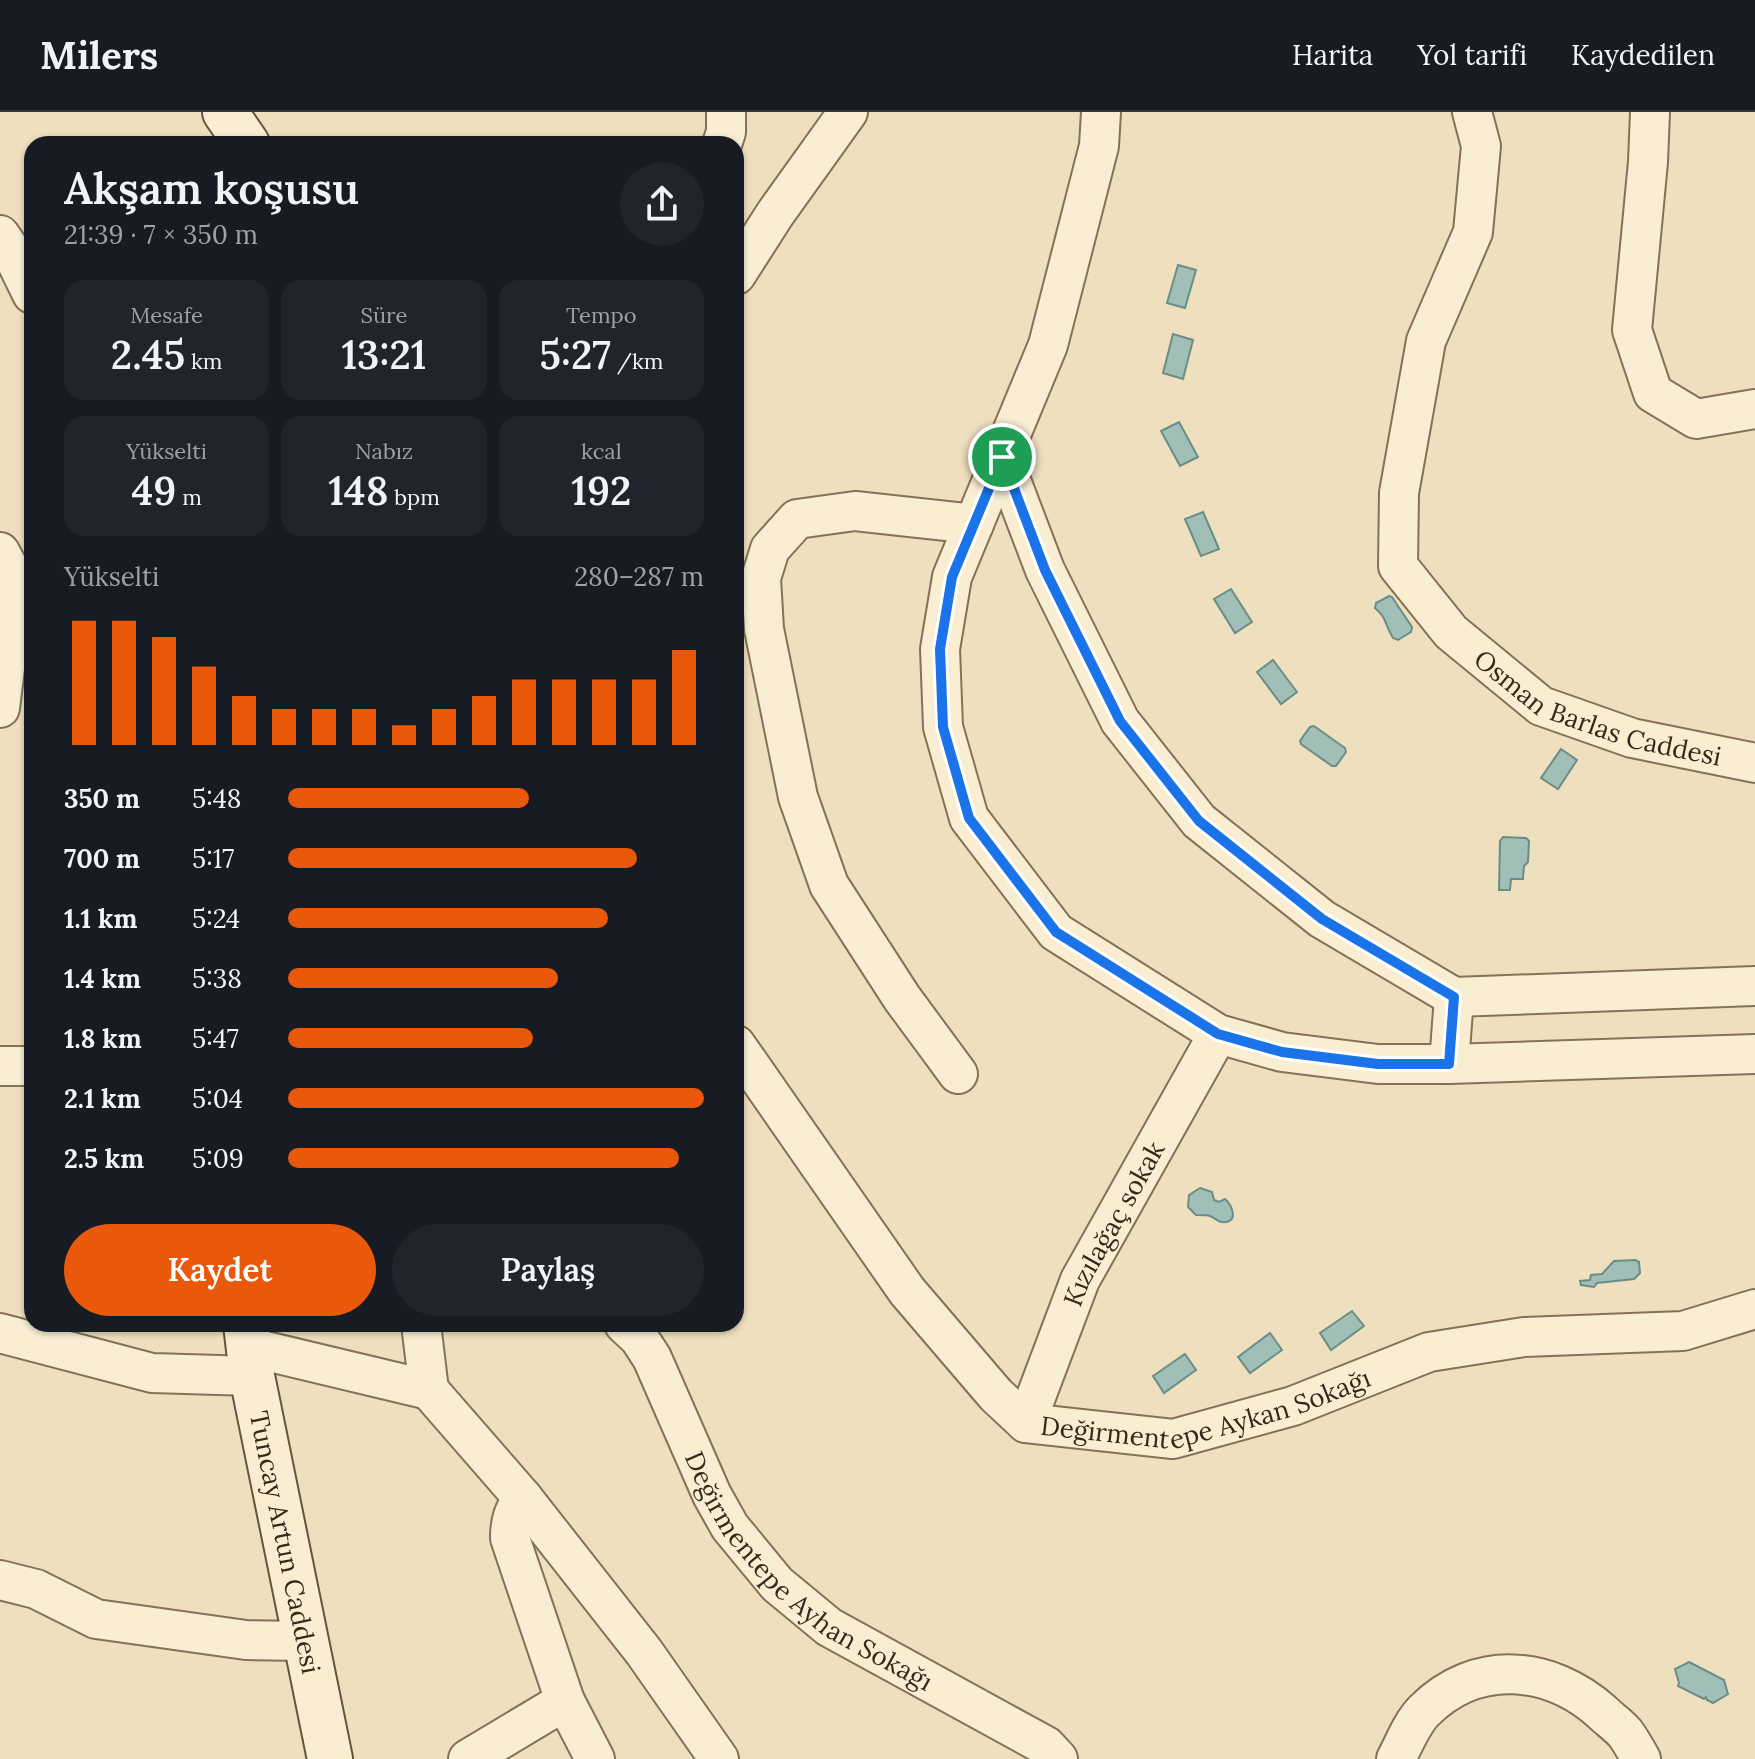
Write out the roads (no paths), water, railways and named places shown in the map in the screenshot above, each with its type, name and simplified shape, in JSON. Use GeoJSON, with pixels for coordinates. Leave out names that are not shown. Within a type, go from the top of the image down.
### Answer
{"type":"FeatureCollection","features":[{"type":"Feature","properties":{"kind":"street"},"geometry":{"type":"LineString","coordinates":[[225,112],[242,136]]}},
{"type":"Feature","properties":{"kind":"street"},"geometry":{"type":"LineString","coordinates":[[725,136],[726,112]]}},
{"type":"Feature","properties":{"kind":"street"},"geometry":{"type":"LineString","coordinates":[[744,262],[848,112]]}},
{"type":"Feature","properties":{"kind":"street"},"geometry":{"type":"LineString","coordinates":[[1101,112],[1099,146],[1048,345],[952,577],[940,649],[943,727],[969,818],[1056,932],[1218,1034],[1282,1052],[1378,1064],[1755,1054]]}},
{"type":"Feature","properties":{"kind":"street","name":"Osman Barlas Caddesi"},"geometry":{"type":"LineString","coordinates":[[1472,112],[1481,146],[1473,232],[1426,341],[1399,493],[1398,566],[1451,632],[1541,706],[1632,738],[1755,763]]}},
{"type":"Feature","properties":{"kind":"street"},"geometry":{"type":"LineString","coordinates":[[1650,112],[1632,330],[1653,393],[1696,419],[1755,409]]}},
{"type":"Feature","properties":{"kind":"street"},"geometry":{"type":"LineString","coordinates":[[0,235],[24,278]]}},
{"type":"Feature","properties":{"kind":"street"},"geometry":{"type":"LineString","coordinates":[[1002,457],[1045,570],[1120,721],[1199,821],[1322,919],[1454,997],[1755,986]]}},
{"type":"Feature","properties":{"kind":"street"},"geometry":{"type":"LineString","coordinates":[[958,1074],[902,998],[829,885],[798,797],[764,629],[761,578],[770,549],[797,519],[855,511],[974,524]]}},
{"type":"Feature","properties":{"kind":"street"},"geometry":{"type":"LineString","coordinates":[[0,708],[16,562]]}},
{"type":"Feature","properties":{"kind":"street"},"geometry":{"type":"LineString","coordinates":[[1449,1064],[1454,997]]}},
{"type":"Feature","properties":{"kind":"street","name":"Kızılağaç sokak"},"geometry":{"type":"LineString","coordinates":[[1026,1423],[1080,1280],[1218,1034]]}},
{"type":"Feature","properties":{"kind":"street","name":"Değirmentepe Aykan Sokağı"},"geometry":{"type":"LineString","coordinates":[[744,1057],[907,1291],[996,1395],[1026,1423],[1173,1439],[1293,1406],[1429,1352],[1524,1337],[1683,1331],[1755,1309]]}},
{"type":"Feature","properties":{"kind":"street"},"geometry":{"type":"LineString","coordinates":[[0,1066],[24,1066]]}},
{"type":"Feature","properties":{"kind":"street"},"geometry":{"type":"LineString","coordinates":[[422,1332],[429,1390],[523,1498],[644,1652],[719,1759]]}},
{"type":"Feature","properties":{"kind":"street","name":"Değirmentepe Ayhan Sokağı"},"geometry":{"type":"LineString","coordinates":[[633,1332],[652,1358],[712,1495],[730,1527],[777,1584],[829,1627],[1046,1746],[1058,1759]]}},
{"type":"Feature","properties":{"kind":"street"},"geometry":{"type":"LineString","coordinates":[[0,1333],[152,1373],[249,1349],[429,1390]]}},
{"type":"Feature","properties":{"kind":"street","name":"Tuncay Artun Caddesi"},"geometry":{"type":"LineString","coordinates":[[249,1349],[330,1759]]}},
{"type":"Feature","properties":{"kind":"street"},"geometry":{"type":"LineString","coordinates":[[523,1498],[510,1522],[510,1538],[565,1701],[595,1759]]}},
{"type":"Feature","properties":{"kind":"street"},"geometry":{"type":"LineString","coordinates":[[0,1580],[36,1589],[96,1619],[246,1640],[306,1641]]}},
{"type":"Feature","properties":{"kind":"street"},"geometry":{"type":"LineString","coordinates":[[1396,1759],[1421,1714],[1446,1692],[1476,1678],[1516,1673],[1556,1683],[1588,1700],[1623,1731],[1641,1759]]}},
{"type":"Feature","properties":{"kind":"street"},"geometry":{"type":"LineString","coordinates":[[468,1759],[565,1701]]}},
{"type":"Feature","properties":{"kind":"water"},"geometry":{"type":"Polygon","coordinates":[[[1178,265],[1196,270],[1185,308],[1167,303],[1178,265]]]}},
{"type":"Feature","properties":{"kind":"water"},"geometry":{"type":"Polygon","coordinates":[[[1173,334],[1193,340],[1183,379],[1163,373],[1173,334]]]}},
{"type":"Feature","properties":{"kind":"water"},"geometry":{"type":"Polygon","coordinates":[[[1179,422],[1198,457],[1180,466],[1161,431],[1179,422]]]}},
{"type":"Feature","properties":{"kind":"water"},"geometry":{"type":"Polygon","coordinates":[[[1203,512],[1219,549],[1201,556],[1185,519],[1203,512]]]}},
{"type":"Feature","properties":{"kind":"water"},"geometry":{"type":"Polygon","coordinates":[[[1231,589],[1252,622],[1235,633],[1214,599],[1231,589]]]}},
{"type":"Feature","properties":{"kind":"water"},"geometry":{"type":"Polygon","coordinates":[[[1389,596],[1412,627],[1411,632],[1398,640],[1393,638],[1375,608],[1376,603],[1389,596]]]}},
{"type":"Feature","properties":{"kind":"water"},"geometry":{"type":"Polygon","coordinates":[[[1273,660],[1297,692],[1281,704],[1257,672],[1273,660]]]}},
{"type":"Feature","properties":{"kind":"water"},"geometry":{"type":"Polygon","coordinates":[[[1314,726],[1345,748],[1346,752],[1336,766],[1301,744],[1310,727],[1314,726]]]}},
{"type":"Feature","properties":{"kind":"water"},"geometry":{"type":"Polygon","coordinates":[[[1561,749],[1577,760],[1558,789],[1541,778],[1561,749]]]}},
{"type":"Feature","properties":{"kind":"water"},"geometry":{"type":"Polygon","coordinates":[[[1503,837],[1526,838],[1529,841],[1523,879],[1511,879],[1510,890],[1499,890],[1500,841],[1503,837]]]}},
{"type":"Feature","properties":{"kind":"water"},"geometry":{"type":"Polygon","coordinates":[[[1200,1188],[1212,1192],[1214,1200],[1219,1202],[1225,1199],[1228,1202],[1233,1214],[1231,1220],[1220,1222],[1209,1216],[1196,1215],[1188,1207],[1189,1195],[1200,1188]]]}},
{"type":"Feature","properties":{"kind":"water"},"geometry":{"type":"Polygon","coordinates":[[[1614,1261],[1639,1262],[1640,1273],[1634,1279],[1597,1283],[1594,1287],[1581,1285],[1580,1281],[1602,1274],[1614,1261]]]}},
{"type":"Feature","properties":{"kind":"water"},"geometry":{"type":"Polygon","coordinates":[[[1352,1311],[1364,1326],[1331,1350],[1320,1333],[1352,1311]]]}},
{"type":"Feature","properties":{"kind":"water"},"geometry":{"type":"Polygon","coordinates":[[[1270,1333],[1282,1350],[1250,1373],[1238,1357],[1270,1333]]]}},
{"type":"Feature","properties":{"kind":"water"},"geometry":{"type":"Polygon","coordinates":[[[1185,1354],[1196,1370],[1164,1393],[1153,1376],[1185,1354]]]}},
{"type":"Feature","properties":{"kind":"water"},"geometry":{"type":"Polygon","coordinates":[[[1689,1662],[1724,1680],[1728,1694],[1713,1703],[1678,1686],[1675,1669],[1689,1662]]]}}]}
